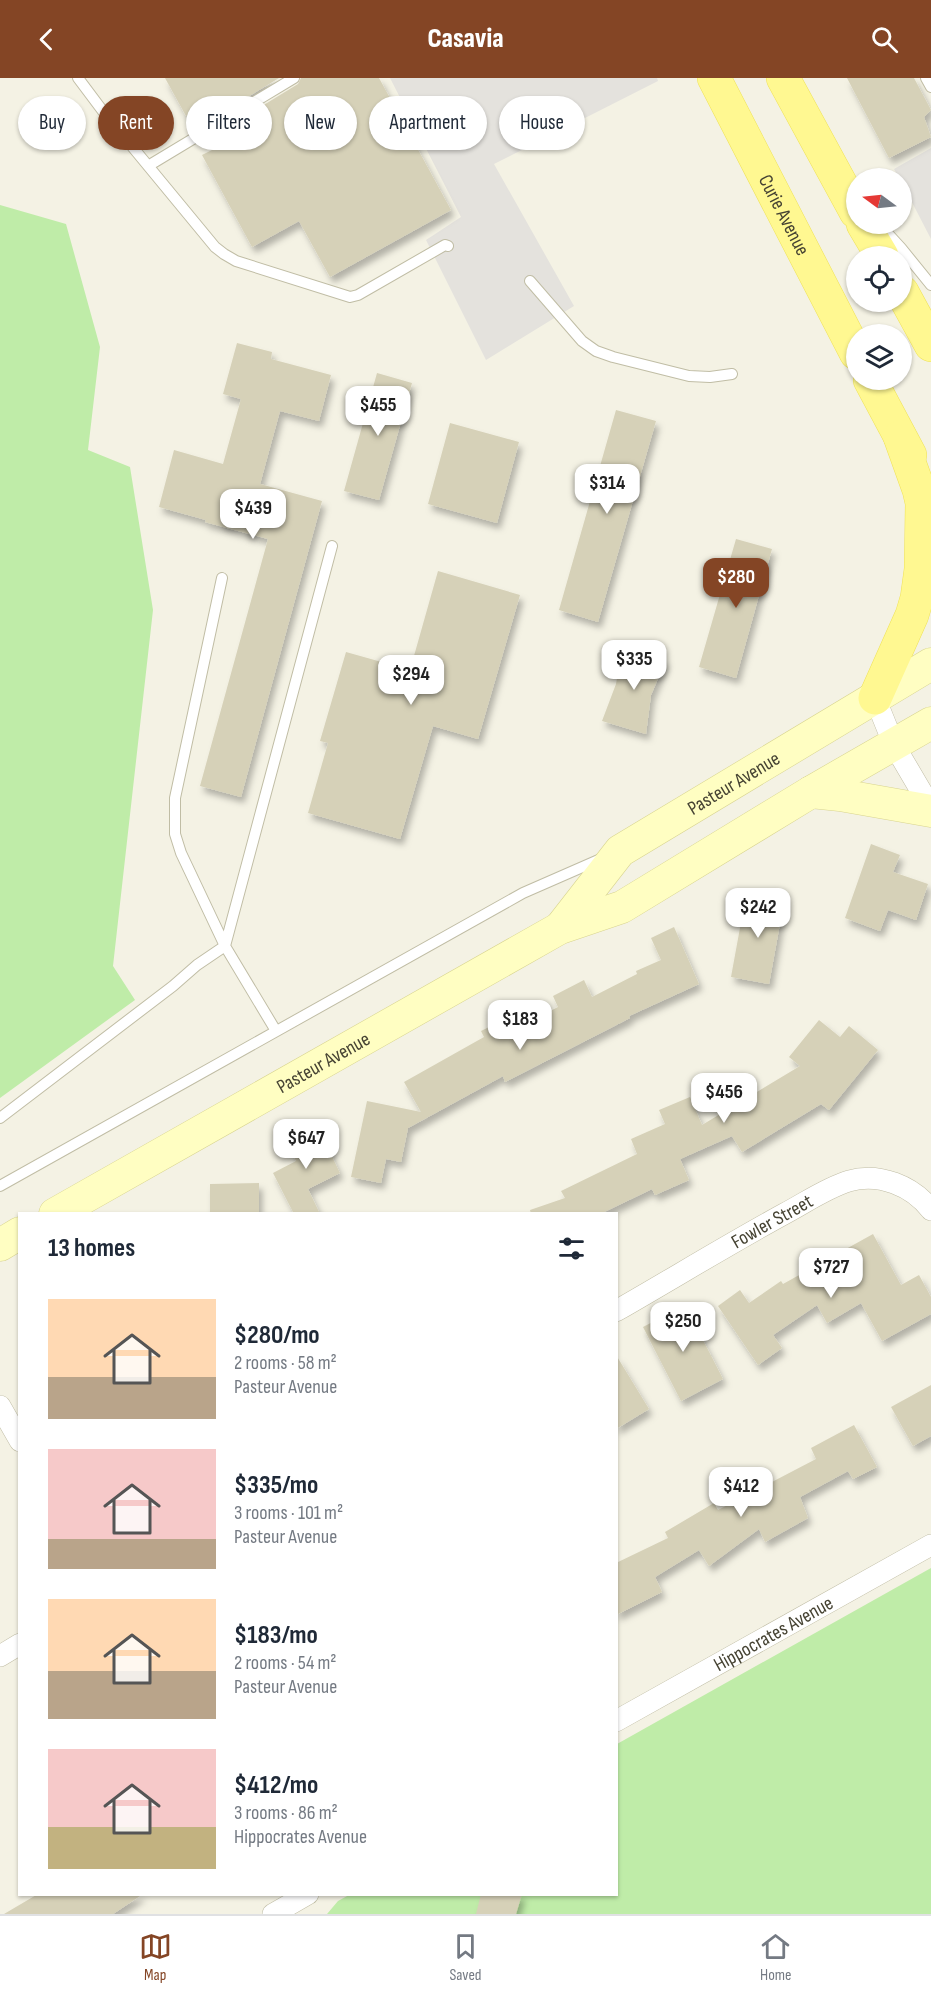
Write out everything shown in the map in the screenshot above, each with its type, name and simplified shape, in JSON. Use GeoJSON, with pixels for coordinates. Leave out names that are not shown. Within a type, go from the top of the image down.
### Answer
{"type":"FeatureCollection","features":[{"type":"Feature","properties":{"kind":"main road","name":"Curie Avenue"},"geometry":{"type":"LineString","coordinates":[[714,78],[846,334]]}},
{"type":"Feature","properties":{"kind":"main road"},"geometry":{"type":"LineString","coordinates":[[783,78],[846,188]]}},
{"type":"Feature","properties":{"kind":"main road"},"geometry":{"type":"LineString","coordinates":[[912,310],[931,345]]}},
{"type":"Feature","properties":{"kind":"main road"},"geometry":{"type":"LineString","coordinates":[[875,390],[931,492]]}},
{"type":"Feature","properties":{"kind":"main road"},"geometry":{"type":"LineString","coordinates":[[875,698],[912,615],[921,569],[922,504],[900,437]]}},
{"type":"Feature","properties":{"kind":"street","name":"Pasteur Avenue"},"geometry":{"type":"LineString","coordinates":[[560,928],[620,851],[931,664]]}},
{"type":"Feature","properties":{"kind":"street"},"geometry":{"type":"LineString","coordinates":[[875,698],[894,745],[931,809]]}},
{"type":"Feature","properties":{"kind":"street","name":"Pasteur Avenue"},"geometry":{"type":"LineString","coordinates":[[59,1212],[560,928],[622,907],[811,792],[931,723]]}},
{"type":"Feature","properties":{"kind":"street"},"geometry":{"type":"LineString","coordinates":[[811,792],[931,809]]}},
{"type":"Feature","properties":{"kind":"street","name":"Fowler Street"},"geometry":{"type":"LineString","coordinates":[[618,1310],[774,1220],[850,1180],[883,1180],[894,1183],[915,1193],[931,1210]]}},
{"type":"Feature","properties":{"kind":"street"},"geometry":{"type":"LineString","coordinates":[[0,1245],[18,1234]]}},
{"type":"Feature","properties":{"kind":"street"},"geometry":{"type":"LineString","coordinates":[[0,1406],[18,1438]]}},
{"type":"Feature","properties":{"kind":"street","name":"Hippocrates Avenue"},"geometry":{"type":"LineString","coordinates":[[618,1720],[931,1545]]}},
{"type":"Feature","properties":{"kind":"street"},"geometry":{"type":"LineString","coordinates":[[0,1656],[18,1645]]}},
{"type":"Feature","properties":{"kind":"street"},"geometry":{"type":"LineString","coordinates":[[277,1908],[304,1896]]}},
{"type":"Feature","properties":{"kind":"lane"},"geometry":{"type":"LineString","coordinates":[[78,78],[215,247],[236,261],[347,297],[358,295],[445,245],[448,246]]}},
{"type":"Feature","properties":{"kind":"lane"},"geometry":{"type":"LineString","coordinates":[[148,166],[294,78]]}},
{"type":"Feature","properties":{"kind":"lane"},"geometry":{"type":"LineString","coordinates":[[926,78],[931,87]]}},
{"type":"Feature","properties":{"kind":"lane"},"geometry":{"type":"LineString","coordinates":[[889,234],[931,285]]}},
{"type":"Feature","properties":{"kind":"lane"},"geometry":{"type":"LineString","coordinates":[[530,281],[582,341],[596,351],[689,376],[710,377],[732,374]]}},
{"type":"Feature","properties":{"kind":"lane"},"geometry":{"type":"LineString","coordinates":[[0,1119],[197,965],[225,946],[332,546]]}},
{"type":"Feature","properties":{"kind":"lane"},"geometry":{"type":"LineString","coordinates":[[222,578],[175,798],[175,834],[181,853],[225,946],[276,1031]]}},
{"type":"Feature","properties":{"kind":"lane"},"geometry":{"type":"LineString","coordinates":[[0,1186],[523,893],[620,851]]}},
{"type":"Feature","properties":{"kind":"green space"},"geometry":{"type":"Polygon","coordinates":[[[0,205],[66,224],[100,347],[88,450],[130,467],[153,610],[113,966],[135,1000],[0,1098],[0,205]]]}},
{"type":"Feature","properties":{"kind":"green space"},"geometry":{"type":"Polygon","coordinates":[[[931,1568],[931,1914],[327,1914],[338,1901],[347,1896],[618,1896],[618,1743],[931,1568]]]}},
{"type":"Feature","properties":{"kind":"shaded area"},"geometry":{"type":"Polygon","coordinates":[[[390,78],[657,78],[658,81],[585,118],[585,96],[499,96],[499,150],[522,150],[494,164],[574,306],[486,360],[426,240],[461,217],[427,150],[487,150],[487,96],[399,96],[390,78]]]}},
{"type":"Feature","properties":{"kind":"shaded area"},"geometry":{"type":"Polygon","coordinates":[[[931,148],[931,239],[912,202],[912,168],[896,168],[931,148]]]}},
{"type":"Feature","properties":{"kind":"building"},"geometry":{"type":"Polygon","coordinates":[[[165,78],[279,78],[249,96],[186,96],[186,116],[165,78]]]}},
{"type":"Feature","properties":{"kind":"building"},"geometry":{"type":"Polygon","coordinates":[[[301,78],[379,78],[389,96],[369,96],[369,150],[418,150],[451,210],[330,277],[299,221],[252,247],[202,155],[212,150],[272,150],[272,100],[298,84],[301,78]]]}},
{"type":"Feature","properties":{"kind":"building"},"geometry":{"type":"Polygon","coordinates":[[[847,78],[914,78],[931,110],[924,117],[931,137],[889,158],[847,78]]]}},
{"type":"Feature","properties":{"kind":"building"},"geometry":{"type":"Polygon","coordinates":[[[237,343],[272,352],[271,359],[331,375],[319,421],[280,411],[260,484],[322,501],[241,797],[200,786],[268,539],[159,507],[174,450],[223,464],[241,399],[223,394],[237,343]]]}},
{"type":"Feature","properties":{"kind":"building"},"geometry":{"type":"Polygon","coordinates":[[[377,373],[412,383],[379,500],[344,491],[377,373]]]}},
{"type":"Feature","properties":{"kind":"building"},"geometry":{"type":"Polygon","coordinates":[[[616,410],[656,421],[598,622],[559,610],[616,410]]]}},
{"type":"Feature","properties":{"kind":"building"},"geometry":{"type":"Polygon","coordinates":[[[450,423],[519,442],[497,523],[428,504],[450,423]]]}},
{"type":"Feature","properties":{"kind":"building"},"geometry":{"type":"Polygon","coordinates":[[[736,539],[772,549],[736,678],[699,667],[736,539]]]}},
{"type":"Feature","properties":{"kind":"building"},"geometry":{"type":"Polygon","coordinates":[[[438,571],[520,595],[478,739],[433,726],[400,839],[308,813],[328,743],[320,741],[346,652],[410,670],[438,571]]]}},
{"type":"Feature","properties":{"kind":"building"},"geometry":{"type":"Polygon","coordinates":[[[622,648],[666,660],[651,695],[646,734],[602,721],[616,684],[622,648]]]}},
{"type":"Feature","properties":{"kind":"building"},"geometry":{"type":"Polygon","coordinates":[[[871,844],[900,855],[893,872],[928,884],[916,920],[888,910],[880,931],[845,918],[871,844]]]}},
{"type":"Feature","properties":{"kind":"building"},"geometry":{"type":"Polygon","coordinates":[[[746,895],[784,902],[769,984],[731,977],[746,895]]]}},
{"type":"Feature","properties":{"kind":"building"},"geometry":{"type":"Polygon","coordinates":[[[674,927],[699,984],[629,1016],[630,1018],[505,1082],[503,1076],[408,1128],[401,1162],[386,1159],[381,1183],[351,1177],[367,1101],[421,1112],[404,1082],[484,1037],[481,1031],[511,1016],[517,1028],[558,1007],[553,996],[584,980],[592,997],[637,974],[636,971],[661,960],[651,938],[674,927]]]}},
{"type":"Feature","properties":{"kind":"building"},"geometry":{"type":"Polygon","coordinates":[[[819,1020],[840,1037],[849,1026],[878,1050],[829,1110],[821,1104],[742,1152],[732,1136],[680,1159],[689,1180],[655,1195],[652,1189],[604,1212],[530,1212],[530,1210],[565,1198],[561,1191],[637,1154],[631,1139],[665,1124],[659,1110],[690,1097],[702,1125],[800,1066],[789,1057],[819,1020]]]}},
{"type":"Feature","properties":{"kind":"building"},"geometry":{"type":"Polygon","coordinates":[[[316,1124],[340,1173],[308,1189],[319,1212],[293,1212],[273,1173],[296,1161],[286,1139],[316,1124]]]}},
{"type":"Feature","properties":{"kind":"building"},"geometry":{"type":"Polygon","coordinates":[[[259,1183],[259,1212],[210,1212],[210,1184],[259,1183]]]}},
{"type":"Feature","properties":{"kind":"building"},"geometry":{"type":"Polygon","coordinates":[[[873,1234],[901,1285],[919,1275],[931,1297],[931,1314],[882,1341],[861,1303],[827,1323],[817,1305],[773,1335],[782,1348],[758,1365],[718,1306],[740,1290],[749,1303],[781,1281],[783,1284],[873,1234]]]}},
{"type":"Feature","properties":{"kind":"building"},"geometry":{"type":"Polygon","coordinates":[[[685,1305],[723,1379],[681,1401],[643,1327],[685,1305]]]}},
{"type":"Feature","properties":{"kind":"building"},"geometry":{"type":"Polygon","coordinates":[[[618,1358],[649,1409],[618,1428],[618,1358]]]}},
{"type":"Feature","properties":{"kind":"building"},"geometry":{"type":"Polygon","coordinates":[[[931,1385],[931,1436],[913,1446],[891,1407],[931,1385]]]}},
{"type":"Feature","properties":{"kind":"building"},"geometry":{"type":"Polygon","coordinates":[[[854,1425],[877,1467],[853,1479],[848,1471],[800,1497],[808,1518],[765,1542],[759,1529],[709,1566],[699,1550],[655,1577],[662,1592],[618,1614],[618,1562],[668,1538],[665,1532],[714,1503],[718,1510],[816,1459],[811,1448],[854,1425]]]}},
{"type":"Feature","properties":{"kind":"building"},"geometry":{"type":"Polygon","coordinates":[[[35,1896],[140,1896],[113,1914],[4,1914],[35,1896]]]}},
{"type":"Feature","properties":{"kind":"building"},"geometry":{"type":"Polygon","coordinates":[[[480,1896],[521,1896],[516,1914],[476,1914],[480,1896]]]}}]}
